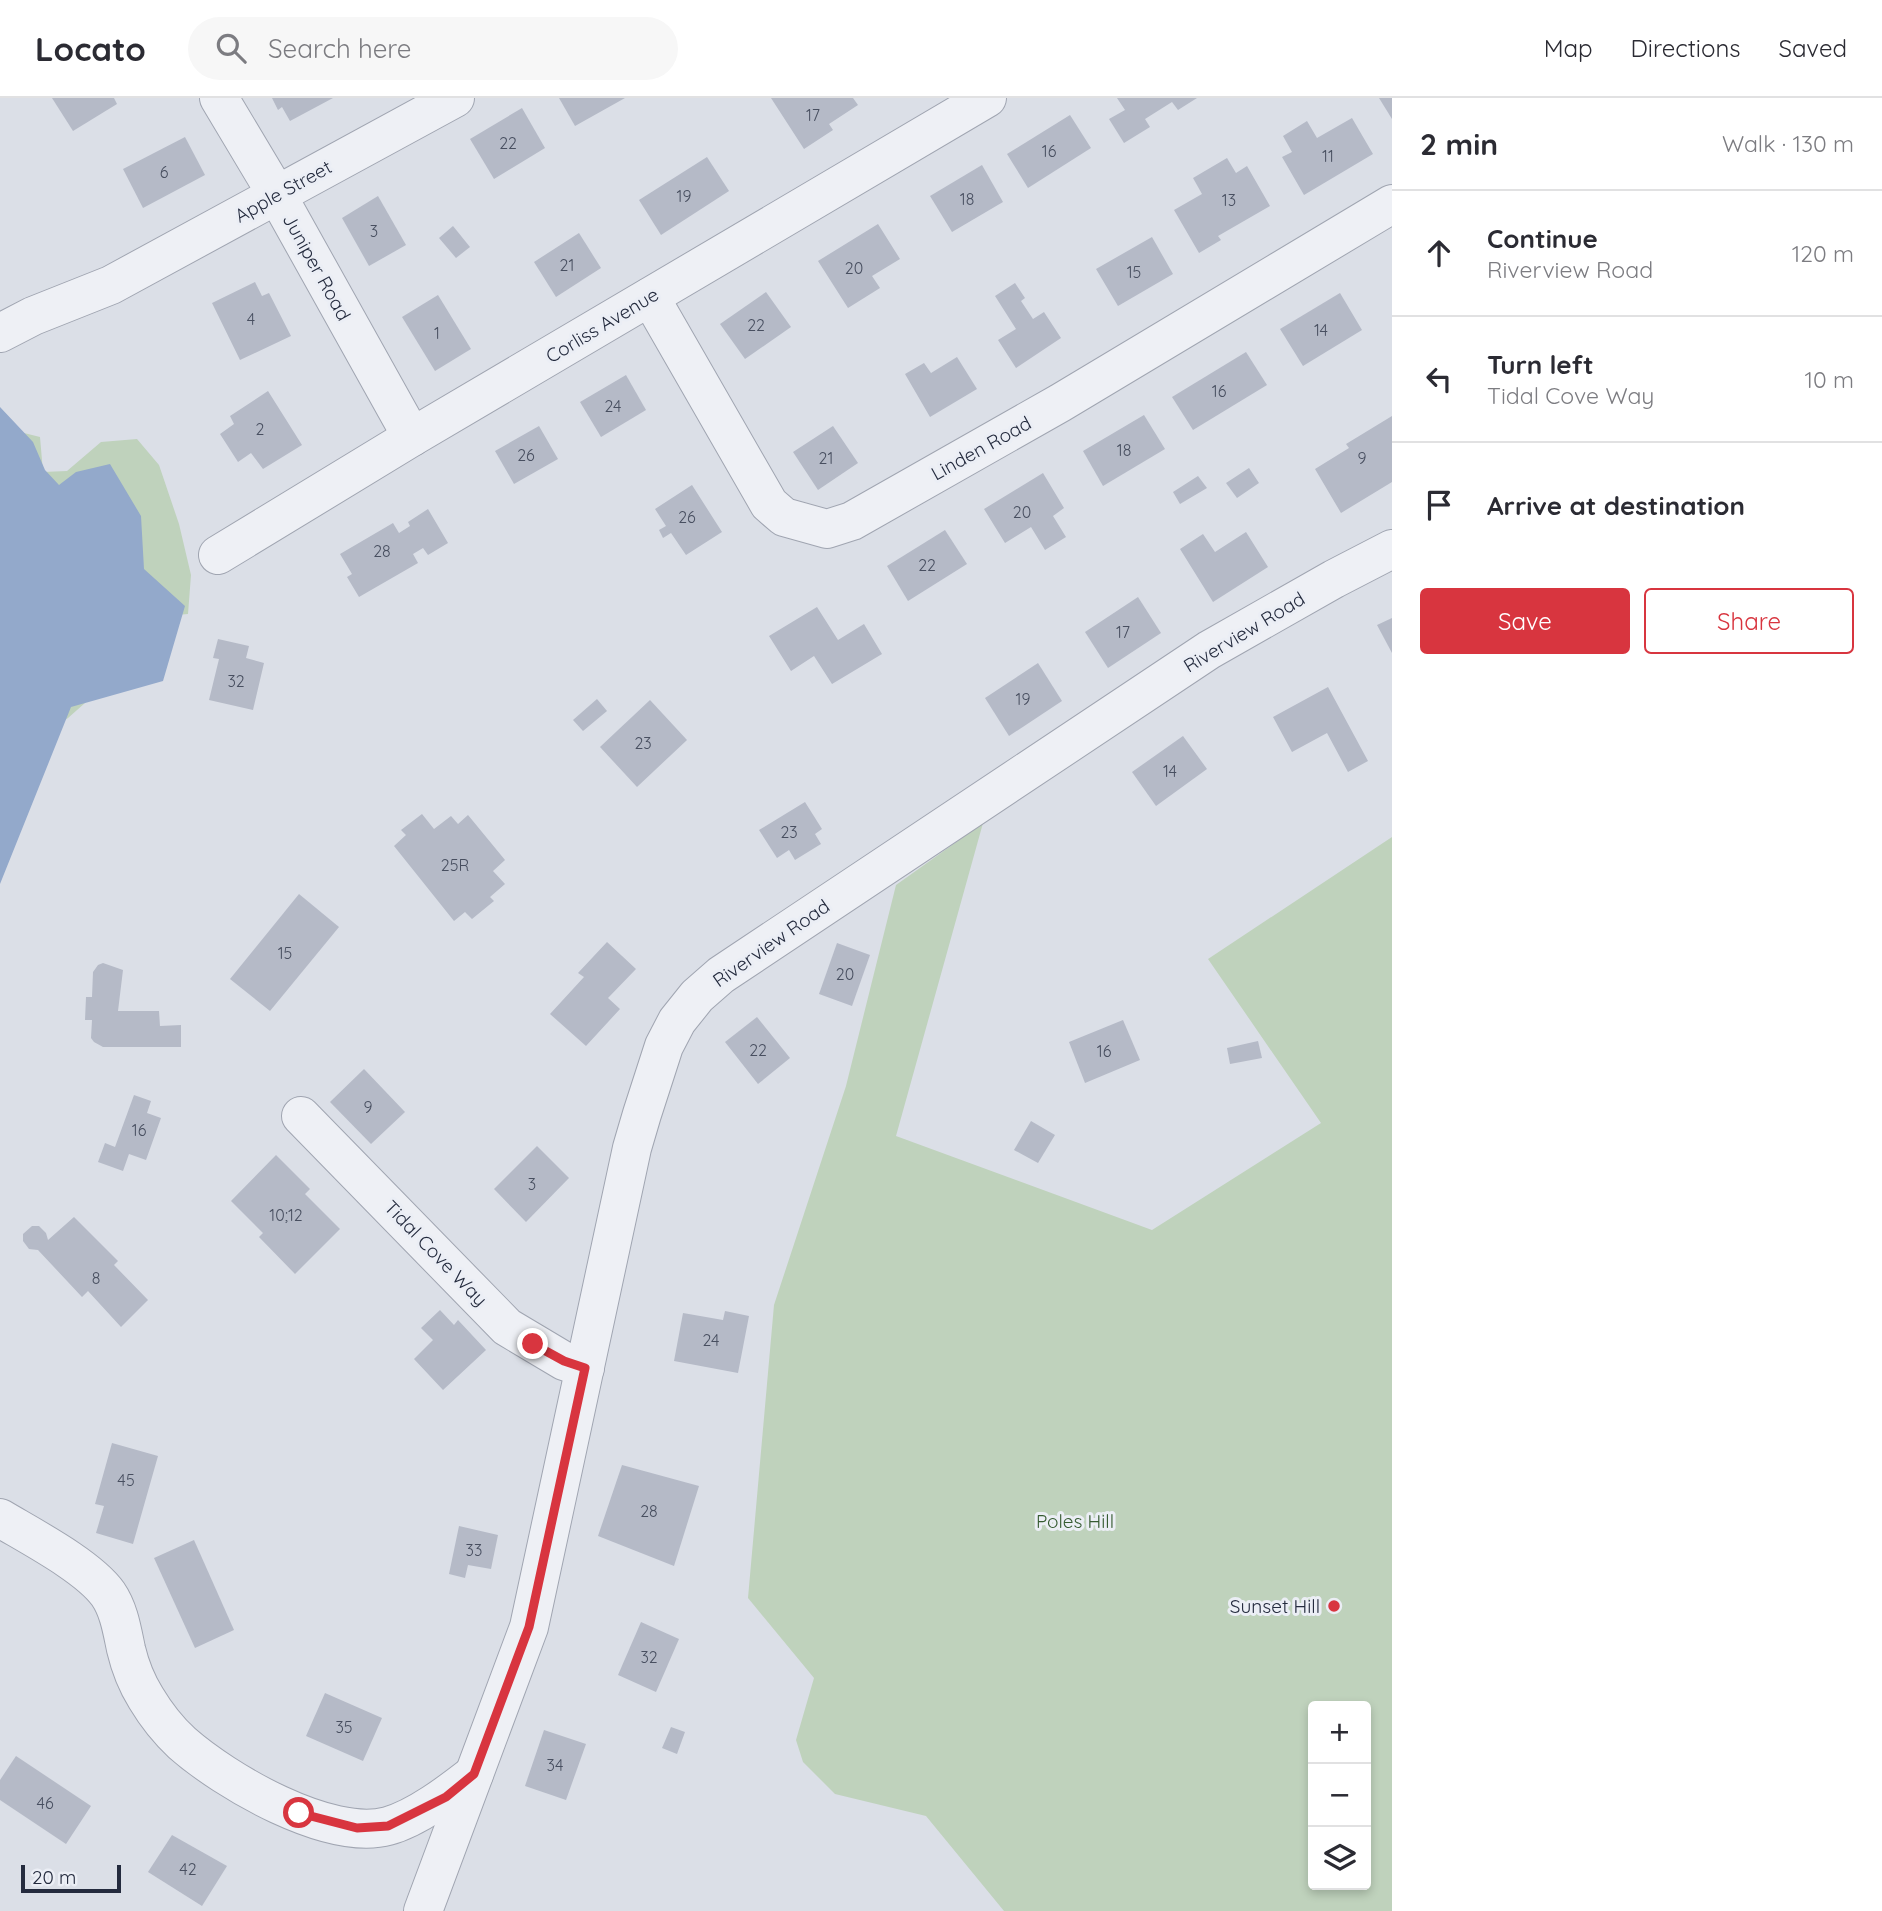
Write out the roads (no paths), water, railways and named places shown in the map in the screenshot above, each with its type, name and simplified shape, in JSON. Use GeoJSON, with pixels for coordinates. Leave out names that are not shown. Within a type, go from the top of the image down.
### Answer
{"type":"FeatureCollection","features":[{"type":"Feature","properties":{"kind":"street","name":"Juniper Road"},"geometry":{"type":"LineString","coordinates":[[219,98],[277,195],[412,437]]}},
{"type":"Feature","properties":{"kind":"street","name":"Apple Street"},"geometry":{"type":"LineString","coordinates":[[0,333],[33,316],[111,285],[455,98]]}},
{"type":"Feature","properties":{"kind":"street","name":"Corliss Avenue"},"geometry":{"type":"LineString","coordinates":[[218,555],[412,437],[987,98]]}},
{"type":"Feature","properties":{"kind":"street","name":"Linden Road"},"geometry":{"type":"LineString","coordinates":[[650,297],[769,505],[784,517],[827,529],[852,521],[1060,403],[1392,204]]}},
{"type":"Feature","properties":{"kind":"street","name":"Riverview Road"},"geometry":{"type":"LineString","coordinates":[[423,1911],[529,1627],[632,1148],[664,1046],[677,1020],[697,996],[721,975],[1209,650],[1392,549]]}},
{"type":"Feature","properties":{"kind":"street","name":"Tidal Cove Way"},"geometry":{"type":"LineString","coordinates":[[301,1116],[507,1327],[564,1361],[585,1368]]}},
{"type":"Feature","properties":{"kind":"street"},"geometry":{"type":"LineString","coordinates":[[0,1518],[87,1573],[108,1594],[122,1626],[133,1675],[146,1699],[181,1742],[236,1782],[299,1813],[357,1828],[388,1826],[446,1797],[474,1774]]}},
{"type":"Feature","properties":{"kind":"water"},"geometry":{"type":"Polygon","coordinates":[[[0,407],[33,442],[45,470],[59,485],[76,472],[110,464],[141,516],[144,569],[185,606],[163,681],[71,707],[0,884],[0,407]]]}},
{"type":"Feature","properties":{"kind":"place","name":"Sunset Hill"},"geometry":{"type":"Point","coordinates":[1334,1606]}},
{"type":"Feature","properties":{"kind":"park label","name":"Poles Hill"},"geometry":{"type":"Point","coordinates":[1075,1521]}}]}
